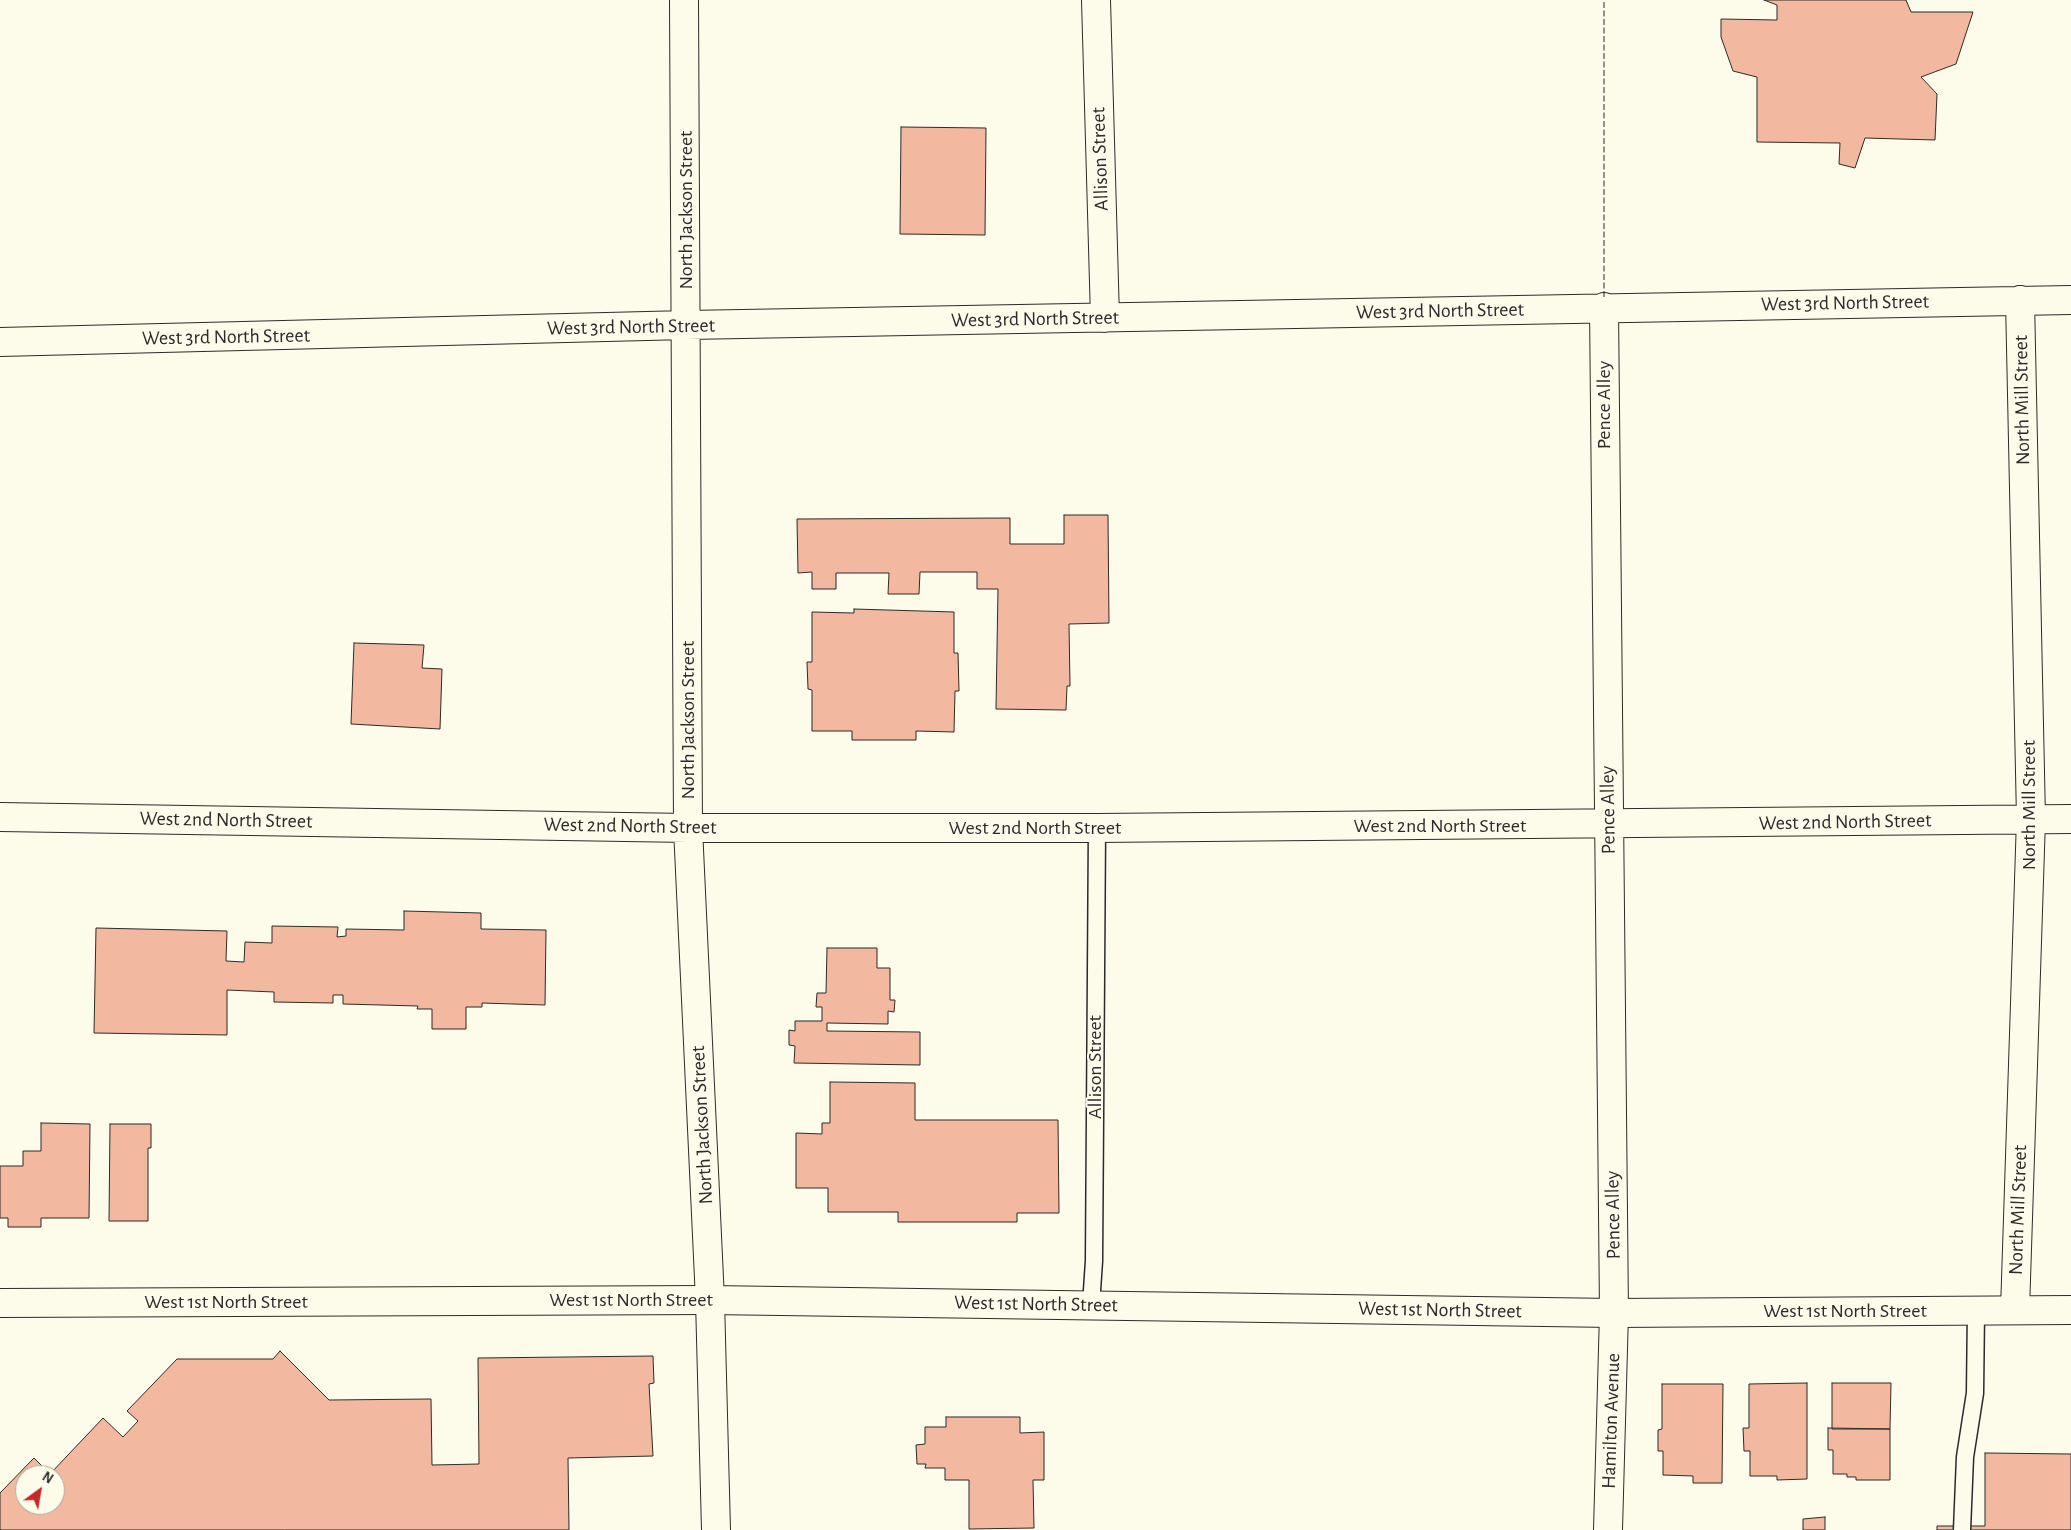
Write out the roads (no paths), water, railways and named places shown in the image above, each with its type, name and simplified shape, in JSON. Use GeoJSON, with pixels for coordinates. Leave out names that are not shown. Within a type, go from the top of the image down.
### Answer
{"type":"FeatureCollection","features":[{"type":"Feature","properties":{"kind":"street","name":"North Jackson Street"},"geometry":{"type":"LineString","coordinates":[[684,0],[688,828],[710,1300],[716,1530]]}},
{"type":"Feature","properties":{"kind":"street","name":"Allison Street"},"geometry":{"type":"LineString","coordinates":[[1096,0],[1105,318]]}},
{"type":"Feature","properties":{"kind":"street","name":"North Mill Street"},"geometry":{"type":"LineString","coordinates":[[2015,1310],[2031,820],[2020,300]]}},
{"type":"Feature","properties":{"kind":"street","name":"West 3rd North Street"},"geometry":{"type":"LineString","coordinates":[[0,342],[686,325],[2071,300]]}},
{"type":"Feature","properties":{"kind":"street","name":"Pence Alley"},"geometry":{"type":"LineString","coordinates":[[1604,307],[1614,1313]]}},
{"type":"Feature","properties":{"kind":"street","name":"West 2nd North Street"},"geometry":{"type":"LineString","coordinates":[[0,817],[688,828],[1097,828],[2071,819]]}},
{"type":"Feature","properties":{"kind":"street","name":"West 1st North Street"},"geometry":{"type":"LineString","coordinates":[[0,1303],[710,1300],[1614,1313],[2071,1310]]}},
{"type":"Feature","properties":{"kind":"street","name":"Hamilton Avenue"},"geometry":{"type":"LineString","coordinates":[[1608,1530],[1614,1313]]}},
{"type":"Feature","properties":{"kind":"lane","name":"Allison Street"},"geometry":{"type":"LineString","coordinates":[[1091,1305],[1094,1251],[1097,828]]}},
{"type":"Feature","properties":{"kind":"lane"},"geometry":{"type":"LineString","coordinates":[[1962,1530],[1965,1457],[1975,1393],[1976,1310]]}}]}
